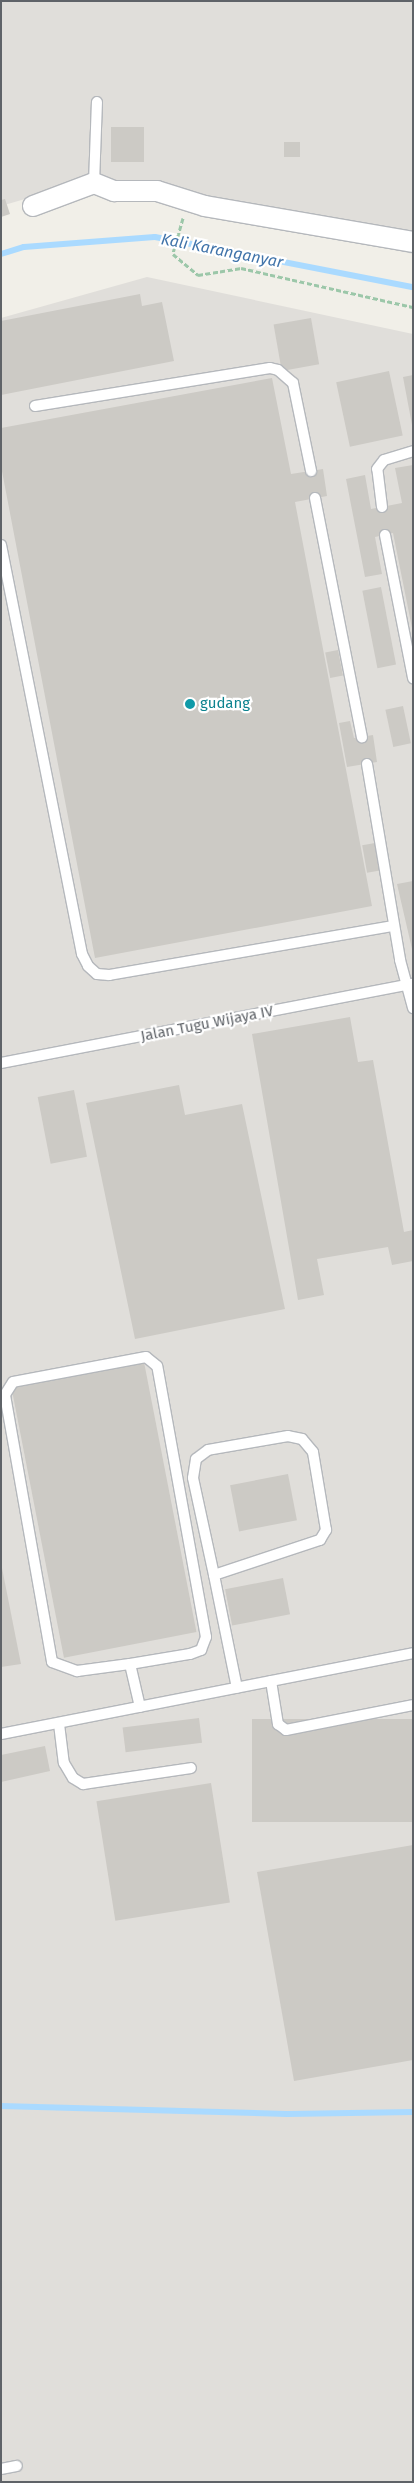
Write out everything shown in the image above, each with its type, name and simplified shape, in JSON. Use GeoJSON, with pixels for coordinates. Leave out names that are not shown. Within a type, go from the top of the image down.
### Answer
{"type":"FeatureCollection","features":[{"type":"Feature","properties":{"kind":"street"},"geometry":{"type":"LineString","coordinates":[[33,206],[94,183],[114,191],[157,192],[205,206],[413,242]]}},
{"type":"Feature","properties":{"kind":"lane"},"geometry":{"type":"LineString","coordinates":[[94,183],[97,102]]}},
{"type":"Feature","properties":{"kind":"lane"},"geometry":{"type":"LineString","coordinates":[[35,406],[270,368],[278,370],[293,384],[311,471]]}},
{"type":"Feature","properties":{"kind":"lane"},"geometry":{"type":"LineString","coordinates":[[382,507],[377,469],[384,460],[413,451]]}},
{"type":"Feature","properties":{"kind":"lane"},"geometry":{"type":"LineString","coordinates":[[315,498],[362,737]]}},
{"type":"Feature","properties":{"kind":"lane"},"geometry":{"type":"LineString","coordinates":[[385,535],[413,678]]}},
{"type":"Feature","properties":{"kind":"lane"},"geometry":{"type":"LineString","coordinates":[[1,545],[82,954],[88,966],[97,974],[109,975],[393,926]]}},
{"type":"Feature","properties":{"kind":"lane"},"geometry":{"type":"LineString","coordinates":[[366,764],[393,926],[409,985],[413,1008]]}},
{"type":"Feature","properties":{"kind":"lane","name":"Jalan Tugu Wijaya IV"},"geometry":{"type":"LineString","coordinates":[[1,1063],[409,985]]}},
{"type":"Feature","properties":{"kind":"lane"},"geometry":{"type":"LineString","coordinates":[[146,1357],[157,1366],[206,1637],[200,1650],[190,1654],[130,1664],[77,1671],[52,1662],[5,1395],[13,1382],[146,1357]]}},
{"type":"Feature","properties":{"kind":"lane"},"geometry":{"type":"LineString","coordinates":[[214,1575],[310,1545],[320,1540],[326,1530],[313,1452],[302,1439],[288,1436],[208,1450],[196,1459],[193,1478],[238,1688]]}},
{"type":"Feature","properties":{"kind":"lane"},"geometry":{"type":"LineString","coordinates":[[1,1734],[413,1653]]}},
{"type":"Feature","properties":{"kind":"lane"},"geometry":{"type":"LineString","coordinates":[[130,1664],[140,1707]]}},
{"type":"Feature","properties":{"kind":"lane"},"geometry":{"type":"LineString","coordinates":[[271,1681],[278,1724],[286,1730],[413,1705]]}},
{"type":"Feature","properties":{"kind":"lane"},"geometry":{"type":"LineString","coordinates":[[59,1724],[64,1763],[73,1778],[83,1784],[191,1768]]}},
{"type":"Feature","properties":{"kind":"lane"},"geometry":{"type":"LineString","coordinates":[[1,2469],[16,2466]]}},
{"type":"Feature","properties":{"kind":"path"},"geometry":{"type":"LineString","coordinates":[[183,216],[173,254],[198,274],[241,268],[413,306]]}},
{"type":"Feature","properties":{"kind":"shaded area"},"geometry":{"type":"Polygon","coordinates":[[[1,1],[413,1],[413,254],[83,182],[1,206],[1,1]]]}},
{"type":"Feature","properties":{"kind":"shaded area"},"geometry":{"type":"Polygon","coordinates":[[[147,277],[413,334],[413,2482],[1,2482],[1,318],[147,277]]]}},
{"type":"Feature","properties":{"kind":"building"},"geometry":{"type":"Polygon","coordinates":[[[111,127],[144,127],[144,162],[111,162],[111,127]]]}},
{"type":"Feature","properties":{"kind":"building"},"geometry":{"type":"Polygon","coordinates":[[[284,142],[300,142],[300,157],[284,157],[284,142]]]}},
{"type":"Feature","properties":{"kind":"building"},"geometry":{"type":"Polygon","coordinates":[[[5,199],[10,214],[1,217],[1,200],[5,199]]]}},
{"type":"Feature","properties":{"kind":"building"},"geometry":{"type":"Polygon","coordinates":[[[140,294],[142,306],[162,302],[174,361],[1,395],[1,321],[140,294]]]}},
{"type":"Feature","properties":{"kind":"building"},"geometry":{"type":"Polygon","coordinates":[[[311,318],[319,364],[282,371],[274,325],[311,318]]]}},
{"type":"Feature","properties":{"kind":"building"},"geometry":{"type":"Polygon","coordinates":[[[389,371],[403,436],[350,447],[336,382],[389,371]]]}},
{"type":"Feature","properties":{"kind":"building"},"geometry":{"type":"Polygon","coordinates":[[[413,375],[413,425],[412,425],[403,377],[413,375]]]}},
{"type":"Feature","properties":{"kind":"building","name":"gudang"},"geometry":{"type":"Polygon","coordinates":[[[272,378],[291,474],[323,469],[327,496],[295,502],[372,906],[95,958],[1,466],[1,428],[272,378]]]}},
{"type":"Feature","properties":{"kind":"building"},"geometry":{"type":"Polygon","coordinates":[[[413,465],[412,628],[393,533],[375,537],[382,574],[365,577],[346,479],[365,475],[371,509],[402,503],[395,468],[413,465]]]}},
{"type":"Feature","properties":{"kind":"building"},"geometry":{"type":"Polygon","coordinates":[[[381,587],[396,665],[377,668],[362,591],[381,587]]]}},
{"type":"Feature","properties":{"kind":"building"},"geometry":{"type":"Polygon","coordinates":[[[338,650],[343,676],[330,678],[325,652],[338,650]]]}},
{"type":"Feature","properties":{"kind":"building"},"geometry":{"type":"Polygon","coordinates":[[[403,706],[411,743],[393,747],[385,710],[403,706]]]}},
{"type":"Feature","properties":{"kind":"building"},"geometry":{"type":"Polygon","coordinates":[[[350,721],[354,738],[373,735],[377,762],[347,767],[339,723],[350,721]]]}},
{"type":"Feature","properties":{"kind":"building"},"geometry":{"type":"Polygon","coordinates":[[[375,843],[380,871],[367,873],[362,845],[375,843]]]}},
{"type":"Feature","properties":{"kind":"building"},"geometry":{"type":"Polygon","coordinates":[[[413,881],[413,949],[412,949],[397,884],[413,881]]]}},
{"type":"Feature","properties":{"kind":"building"},"geometry":{"type":"Polygon","coordinates":[[[350,1017],[358,1062],[373,1060],[404,1232],[413,1230],[413,1261],[392,1265],[388,1247],[317,1259],[324,1295],[298,1300],[252,1034],[350,1017]]]}},
{"type":"Feature","properties":{"kind":"building"},"geometry":{"type":"Polygon","coordinates":[[[179,1085],[185,1115],[242,1104],[285,1309],[135,1339],[86,1103],[179,1085]]]}},
{"type":"Feature","properties":{"kind":"building"},"geometry":{"type":"Polygon","coordinates":[[[74,1090],[87,1157],[51,1164],[38,1097],[74,1090]]]}},
{"type":"Feature","properties":{"kind":"building"},"geometry":{"type":"Polygon","coordinates":[[[144,1362],[196,1632],[64,1658],[11,1388],[144,1362]]]}},
{"type":"Feature","properties":{"kind":"building"},"geometry":{"type":"Polygon","coordinates":[[[288,1474],[297,1520],[239,1531],[230,1485],[288,1474]]]}},
{"type":"Feature","properties":{"kind":"building"},"geometry":{"type":"Polygon","coordinates":[[[1,1563],[21,1664],[1,1667],[1,1563]]]}},
{"type":"Feature","properties":{"kind":"building"},"geometry":{"type":"Polygon","coordinates":[[[283,1578],[290,1614],[232,1626],[225,1589],[283,1578]]]}},
{"type":"Feature","properties":{"kind":"building"},"geometry":{"type":"Polygon","coordinates":[[[199,1718],[202,1743],[126,1752],[123,1727],[199,1718]]]}},
{"type":"Feature","properties":{"kind":"building"},"geometry":{"type":"Polygon","coordinates":[[[252,1719],[413,1719],[413,1822],[252,1822],[252,1719]]]}},
{"type":"Feature","properties":{"kind":"building"},"geometry":{"type":"Polygon","coordinates":[[[45,1746],[50,1771],[1,1782],[1,1755],[45,1746]]]}},
{"type":"Feature","properties":{"kind":"building"},"geometry":{"type":"Polygon","coordinates":[[[211,1783],[230,1903],[115,1921],[96,1801],[211,1783]]]}},
{"type":"Feature","properties":{"kind":"building"},"geometry":{"type":"Polygon","coordinates":[[[413,1845],[413,2060],[294,2081],[257,1872],[413,1845]]]}},
{"type":"Feature","properties":{"kind":"waterway","name":"Kali Karanganyar"},"geometry":{"type":"LineString","coordinates":[[1,254],[24,247],[155,237],[413,287]]}},
{"type":"Feature","properties":{"kind":"waterway"},"geometry":{"type":"LineString","coordinates":[[1,2106],[287,2114],[413,2112]]}},
{"type":"Feature","properties":{"kind":"place","name":"gudang"},"geometry":{"type":"Point","coordinates":[190,704]}}]}
